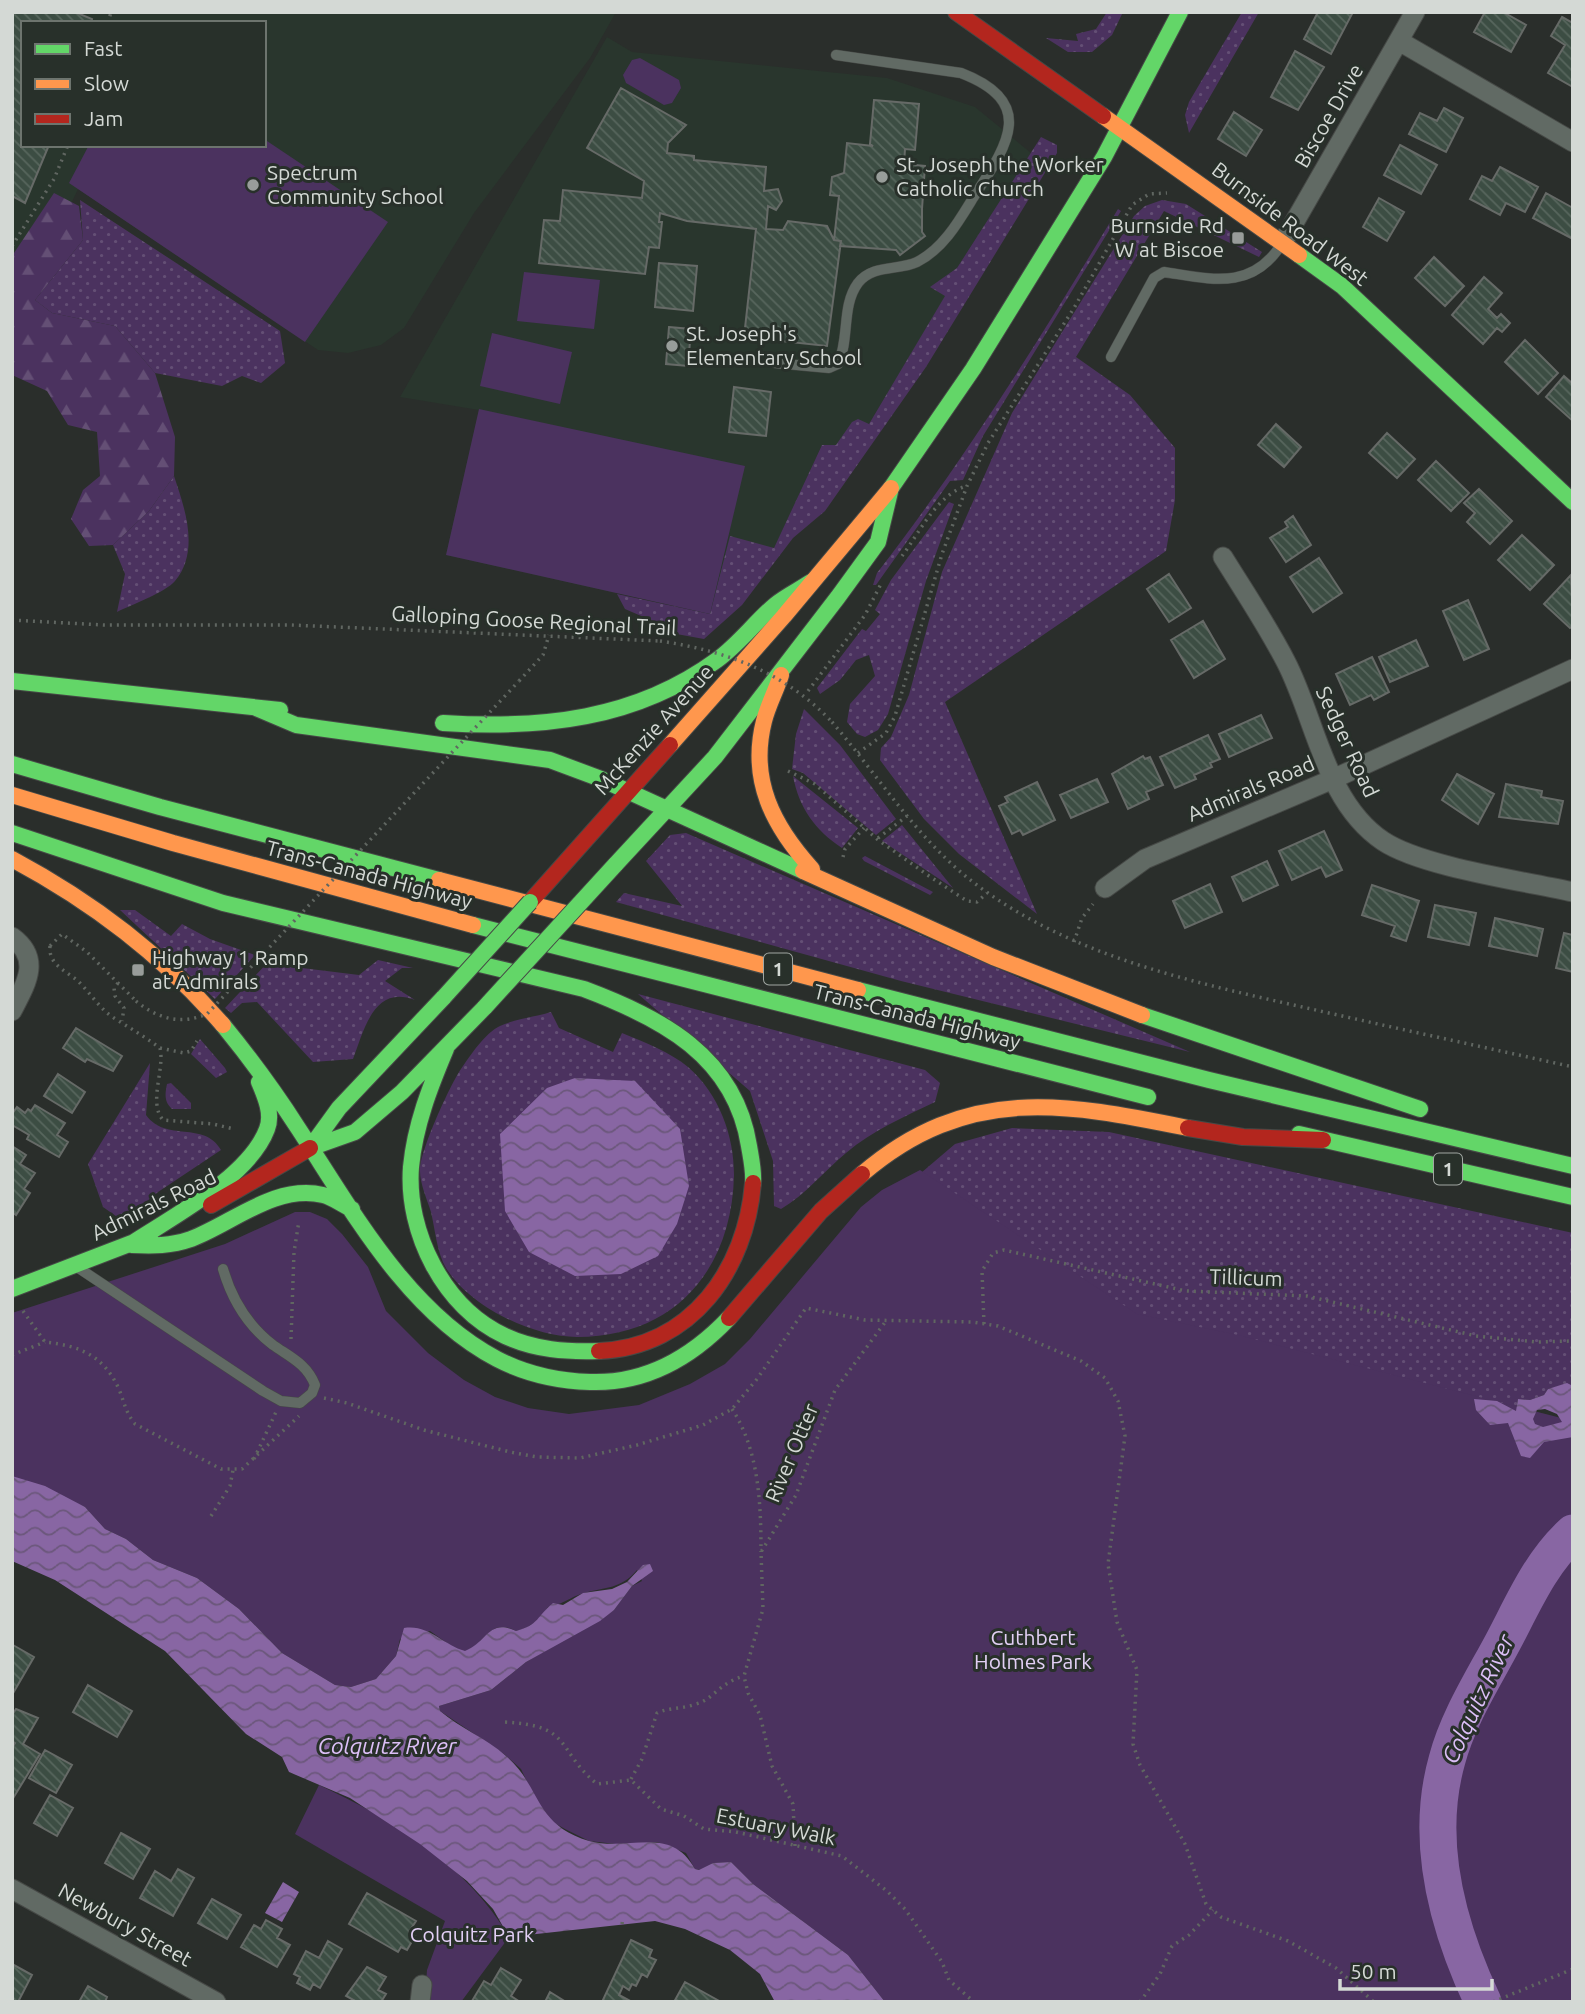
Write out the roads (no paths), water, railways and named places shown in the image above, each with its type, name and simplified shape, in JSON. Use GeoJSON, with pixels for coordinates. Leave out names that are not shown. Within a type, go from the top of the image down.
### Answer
{"type":"FeatureCollection","features":[{"type":"Feature","properties":{"kind":"main road","name":"Burnside Road West"},"geometry":{"type":"LineString","coordinates":[[956,12],[1018,59],[1120,127],[1342,286],[1573,502]]}},
{"type":"Feature","properties":{"kind":"main road","name":"McKenzie Avenue"},"geometry":{"type":"LineString","coordinates":[[444,997],[574,854],[891,488],[973,369],[1120,127],[1180,12]]}},
{"type":"Feature","properties":{"kind":"main road","name":"McKenzie Avenue"},"geometry":{"type":"LineString","coordinates":[[485,1007],[715,757],[780,675],[878,542],[891,488]]}},
{"type":"Feature","properties":{"kind":"main road"},"geometry":{"type":"LineString","coordinates":[[426,721],[510,727],[551,725],[590,720],[626,709],[692,678],[747,635],[777,604],[811,582]]}},
{"type":"Feature","properties":{"kind":"main road"},"geometry":{"type":"LineString","coordinates":[[780,675],[775,698],[764,721],[760,778],[764,801],[788,844],[825,882]]}},
{"type":"Feature","properties":{"kind":"main road"},"geometry":{"type":"LineString","coordinates":[[12,681],[335,714]]}},
{"type":"Feature","properties":{"kind":"main road"},"geometry":{"type":"LineString","coordinates":[[256,708],[296,725],[550,760],[667,808],[825,882],[1052,981],[1300,1071],[1439,1114]]}},
{"type":"Feature","properties":{"kind":"main road","name":"Trans-Canada Highway"},"geometry":{"type":"LineString","coordinates":[[12,764],[209,821],[1056,1043],[1255,1093],[1573,1166]]}},
{"type":"Feature","properties":{"kind":"main road","name":"Trans-Canada Highway"},"geometry":{"type":"LineString","coordinates":[[12,795],[173,844],[486,928],[1167,1102]]}},
{"type":"Feature","properties":{"kind":"main road"},"geometry":{"type":"LineString","coordinates":[[12,833],[235,906],[584,989],[636,1008],[677,1033],[704,1054],[733,1095],[752,1149],[756,1180],[754,1208],[736,1258],[727,1276],[689,1319],[662,1336],[630,1348],[593,1354],[552,1351],[514,1339],[487,1326],[462,1304],[439,1275],[424,1248],[410,1195],[410,1162],[416,1130],[427,1092],[446,1049]]}},
{"type":"Feature","properties":{"kind":"main road"},"geometry":{"type":"LineString","coordinates":[[12,859],[54,881],[137,939],[189,990],[240,1048],[352,1209],[401,1273],[451,1329],[489,1356],[535,1375],[589,1384],[639,1378],[684,1359],[722,1329],[818,1214],[850,1184],[916,1136],[986,1112],[1034,1104],[1086,1109],[1233,1136],[1323,1140]]}},
{"type":"Feature","properties":{"kind":"main road","name":"Admirals Road"},"geometry":{"type":"LineString","coordinates":[[310,1148],[339,1108],[444,997]]}},
{"type":"Feature","properties":{"kind":"main road","name":"Admirals Road"},"geometry":{"type":"LineString","coordinates":[[12,1289],[131,1244],[199,1212],[310,1148],[355,1132],[446,1049],[485,1007]]}},
{"type":"Feature","properties":{"kind":"main road"},"geometry":{"type":"LineString","coordinates":[[131,1244],[191,1204],[256,1150],[267,1129],[270,1110],[240,1048]]}},
{"type":"Feature","properties":{"kind":"main road","name":"1"},"geometry":{"type":"LineString","coordinates":[[1232,1118],[1573,1197]]}},
{"type":"Feature","properties":{"kind":"main road"},"geometry":{"type":"LineString","coordinates":[[1485,1128],[1547,1160]]}},
{"type":"Feature","properties":{"kind":"main road"},"geometry":{"type":"LineString","coordinates":[[131,1244],[150,1248],[192,1238],[290,1192],[322,1192],[352,1209]]}},
{"type":"Feature","properties":{"kind":"street","name":"Biscoe Drive"},"geometry":{"type":"LineString","coordinates":[[1283,242],[1415,12]]}},
{"type":"Feature","properties":{"kind":"street"},"geometry":{"type":"LineString","coordinates":[[1399,41],[1573,142]]}},
{"type":"Feature","properties":{"kind":"street","name":"Sedger Road"},"geometry":{"type":"LineString","coordinates":[[1223,557],[1287,664],[1333,779],[1357,819],[1384,842],[1414,856],[1573,892]]}},
{"type":"Feature","properties":{"kind":"street","name":"Admirals Road"},"geometry":{"type":"LineString","coordinates":[[1105,888],[1145,859],[1333,779],[1573,669]]}},
{"type":"Feature","properties":{"kind":"street"},"geometry":{"type":"LineString","coordinates":[[12,937],[26,950],[38,956],[12,1011]]}},
{"type":"Feature","properties":{"kind":"street","name":"Newbury Street"},"geometry":{"type":"LineString","coordinates":[[12,1889],[216,2002]]}},
{"type":"Feature","properties":{"kind":"lane"},"geometry":{"type":"LineString","coordinates":[[775,363],[829,368],[838,364],[844,352],[849,300],[859,281],[874,270],[917,262],[953,230],[1004,149],[1011,128],[1008,108],[998,94],[978,80],[961,73],[836,55]]}},
{"type":"Feature","properties":{"kind":"lane"},"geometry":{"type":"LineString","coordinates":[[1111,356],[1154,278],[1164,272],[1208,281],[1240,276],[1262,269],[1283,242]]}},
{"type":"Feature","properties":{"kind":"lane"},"geometry":{"type":"LineString","coordinates":[[75,1266],[281,1401],[300,1403],[312,1393],[315,1385],[306,1368],[272,1344],[240,1311],[223,1269]]}},
{"type":"Feature","properties":{"kind":"water"},"geometry":{"type":"Polygon","coordinates":[[[575,1078],[635,1081],[680,1129],[689,1186],[677,1224],[658,1256],[621,1274],[575,1276],[529,1252],[505,1211],[500,1134],[547,1088],[575,1078]]]}},
{"type":"Feature","properties":{"kind":"water"},"geometry":{"type":"Polygon","coordinates":[[[1567,1383],[1573,1386],[1573,1437],[1544,1442],[1530,1458],[1521,1456],[1508,1423],[1490,1425],[1476,1410],[1474,1399],[1497,1401],[1516,1411],[1518,1399],[1530,1400],[1544,1395],[1548,1389],[1567,1383]],[[1545,1409],[1537,1410],[1533,1419],[1535,1424],[1543,1427],[1562,1422],[1557,1414],[1545,1409]]]}},
{"type":"Feature","properties":{"kind":"water","name":"Colquitz River"},"geometry":{"type":"Polygon","coordinates":[[[12,1476],[45,1486],[85,1507],[105,1529],[126,1539],[153,1560],[197,1578],[239,1609],[282,1653],[335,1685],[351,1687],[376,1679],[396,1656],[404,1628],[421,1629],[465,1651],[493,1630],[524,1629],[534,1623],[553,1603],[563,1605],[583,1593],[612,1589],[627,1582],[643,1565],[650,1564],[653,1571],[632,1586],[614,1610],[600,1621],[526,1662],[491,1690],[439,1706],[440,1711],[506,1756],[518,1768],[548,1815],[571,1834],[604,1844],[661,1843],[674,1847],[699,1870],[713,1863],[731,1862],[753,1884],[848,1955],[885,2002],[775,2002],[760,1974],[730,1950],[685,1929],[655,1921],[509,1937],[493,1909],[467,1881],[420,1844],[350,1798],[289,1772],[282,1757],[246,1734],[165,1651],[55,1580],[12,1561],[12,1476]]]}},
{"type":"Feature","properties":{"kind":"water"},"geometry":{"type":"Polygon","coordinates":[[[283,1882],[299,1892],[282,1922],[265,1913],[283,1882]]]}},
{"type":"Feature","properties":{"kind":"waterway","name":"Colquitz River"},"geometry":{"type":"LineString","coordinates":[[1483,2002],[1459,1944],[1443,1884],[1438,1822],[1441,1791],[1452,1744],[1472,1698],[1534,1583],[1573,1533]]}},
{"type":"Feature","properties":{"kind":"place","name":"St. Joseph the Worker Catholic Church"},"geometry":{"type":"Point","coordinates":[882,177]}},
{"type":"Feature","properties":{"kind":"place","name":"Spectrum Community School"},"geometry":{"type":"Point","coordinates":[253,185]}},
{"type":"Feature","properties":{"kind":"place","name":"Burnside Rd W at Biscoe"},"geometry":{"type":"Point","coordinates":[1238,238]}},
{"type":"Feature","properties":{"kind":"place","name":"St. Joseph's Elementary School"},"geometry":{"type":"Point","coordinates":[672,346]}},
{"type":"Feature","properties":{"kind":"place","name":"Highway 1 Ramp at Admirals"},"geometry":{"type":"Point","coordinates":[138,970]}},
{"type":"Feature","properties":{"kind":"park label","name":"Cuthbert Holmes Park"},"geometry":{"type":"Point","coordinates":[1033,1650]}},
{"type":"Feature","properties":{"kind":"park label","name":"Colquitz Park"},"geometry":{"type":"Point","coordinates":[472,1935]}}]}
